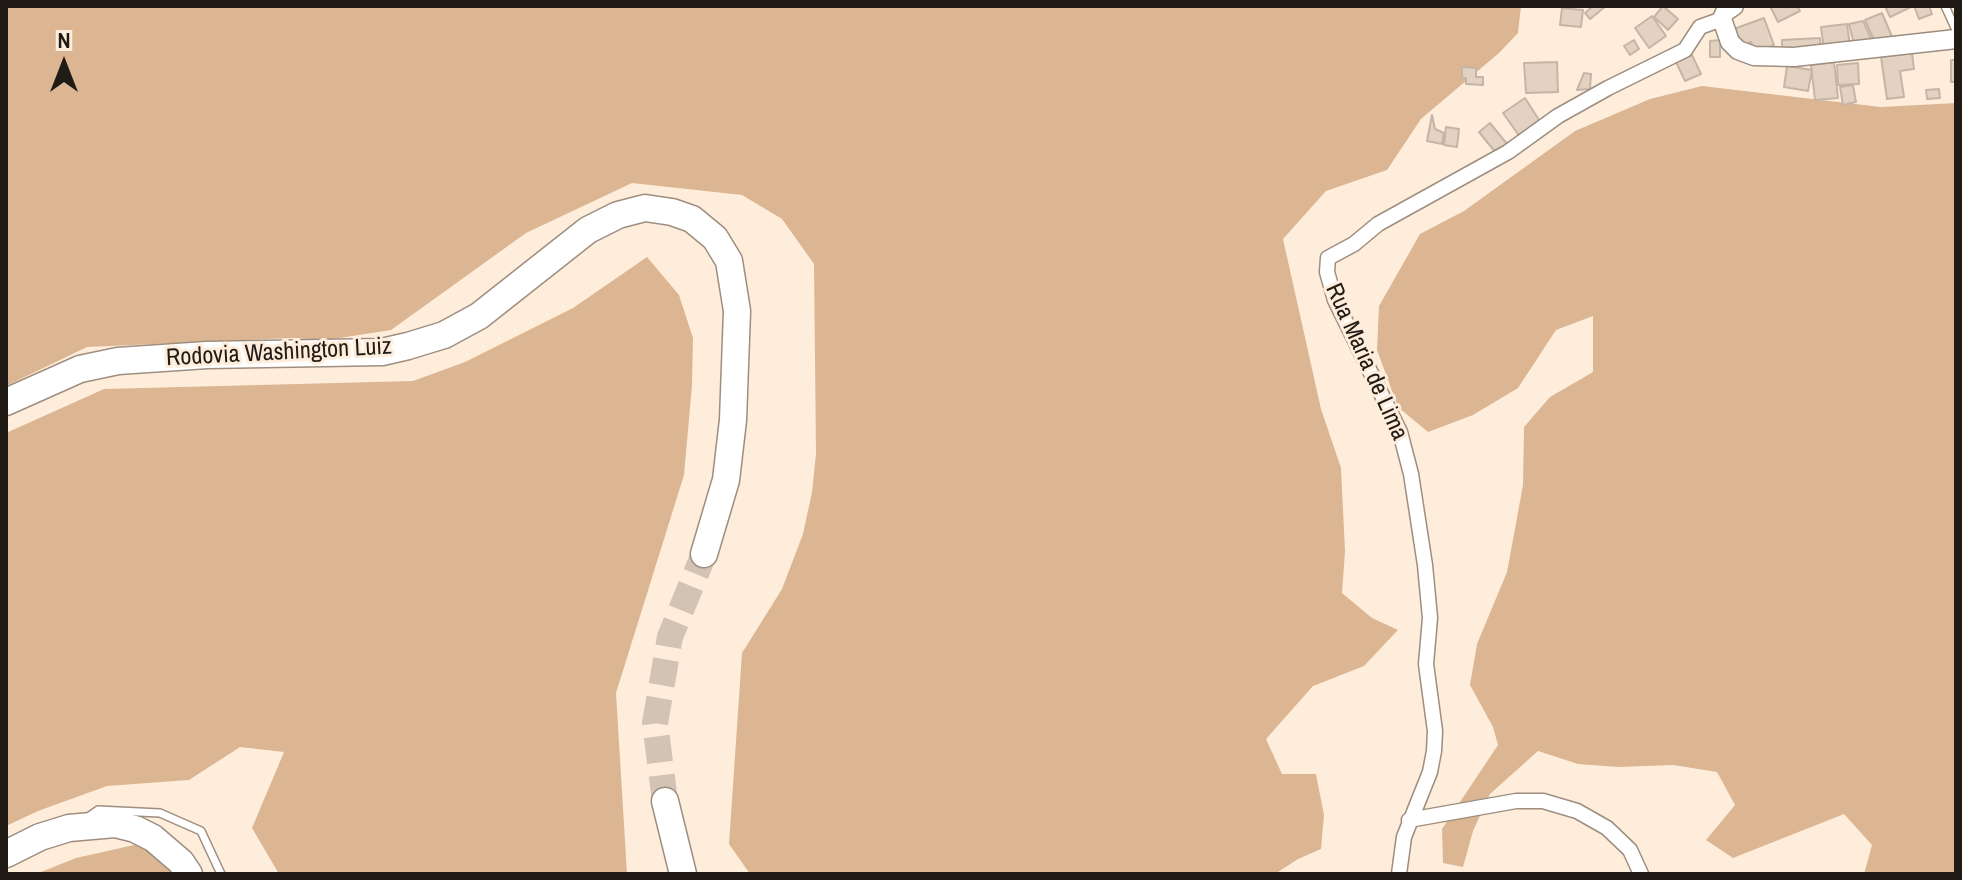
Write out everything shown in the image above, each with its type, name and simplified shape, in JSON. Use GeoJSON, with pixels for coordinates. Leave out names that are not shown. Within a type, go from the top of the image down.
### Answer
{"type":"FeatureCollection","features":[{"type":"Feature","properties":{"kind":"highway","name":"Rodovia Washington Luiz"},"geometry":{"type":"LineString","coordinates":[[6,402],[80,369],[118,361],[207,355],[382,352],[408,346],[444,335],[479,316],[598,225],[618,215],[645,208],[672,212],[692,219],[715,238],[729,261],[737,311],[733,420],[726,480],[704,554]]}},
{"type":"Feature","properties":{"kind":"highway"},"geometry":{"type":"LineString","coordinates":[[665,801],[683,874]]}},
{"type":"Feature","properties":{"kind":"highway"},"geometry":{"type":"LineString","coordinates":[[6,854],[40,837],[69,828],[115,824],[135,829],[167,849],[189,874]]}},
{"type":"Feature","properties":{"kind":"street"},"geometry":{"type":"LineString","coordinates":[[1728,13],[1730,42],[1738,50],[1754,56],[1794,57],[1956,39]]}},
{"type":"Feature","properties":{"kind":"street","name":"Rua Maria de Lima"},"geometry":{"type":"LineString","coordinates":[[1399,874],[1400,853],[1409,820],[1430,772],[1434,751],[1435,731],[1426,677],[1430,618],[1425,565],[1411,474],[1400,432],[1335,300],[1327,272],[1328,258],[1354,244],[1378,224],[1508,152],[1558,116],[1685,50],[1700,27],[1728,13]]}},
{"type":"Feature","properties":{"kind":"street"},"geometry":{"type":"LineString","coordinates":[[1409,820],[1516,801],[1543,801],[1577,811],[1607,828],[1630,850],[1641,874]]}},
{"type":"Feature","properties":{"kind":"lane"},"geometry":{"type":"LineString","coordinates":[[1945,6],[1956,30]]}},
{"type":"Feature","properties":{"kind":"lane"},"geometry":{"type":"LineString","coordinates":[[69,828],[98,810],[160,813],[201,831],[221,874]]}},
{"type":"Feature","properties":{"kind":"shaded area"},"geometry":{"type":"Polygon","coordinates":[[[6,6],[1521,6],[1518,33],[1421,119],[1387,170],[1326,191],[1283,239],[1321,409],[1341,468],[1345,551],[1342,593],[1372,618],[1398,630],[1364,666],[1313,686],[1266,739],[1282,774],[1316,774],[1324,815],[1321,849],[1275,874],[750,874],[729,844],[742,653],[782,589],[803,534],[816,454],[814,264],[782,219],[742,195],[632,183],[526,233],[391,330],[327,340],[291,338],[87,347],[6,386],[6,6]]]}},
{"type":"Feature","properties":{"kind":"shaded area"},"geometry":{"type":"Polygon","coordinates":[[[1702,86],[1881,107],[1956,103],[1956,874],[1864,874],[1872,845],[1844,814],[1733,858],[1706,840],[1735,805],[1717,772],[1673,765],[1618,767],[1578,764],[1538,751],[1490,794],[1473,831],[1463,867],[1443,863],[1442,829],[1498,745],[1493,727],[1470,685],[1477,644],[1507,572],[1523,485],[1524,427],[1550,397],[1593,372],[1593,316],[1556,330],[1518,388],[1473,415],[1428,432],[1398,407],[1377,350],[1379,306],[1420,234],[1464,211],[1575,131],[1650,99],[1702,86]]]}},
{"type":"Feature","properties":{"kind":"shaded area"},"geometry":{"type":"Polygon","coordinates":[[[647,257],[679,295],[693,338],[692,385],[684,475],[616,693],[627,874],[279,874],[252,828],[284,752],[240,747],[189,780],[107,786],[6,826],[6,433],[104,389],[413,381],[465,362],[573,308],[647,257]]]}},
{"type":"Feature","properties":{"kind":"shaded area"},"geometry":{"type":"Polygon","coordinates":[[[143,843],[176,874],[36,874],[76,858],[143,843]]]}},
{"type":"Feature","properties":{"kind":"building"},"geometry":{"type":"Polygon","coordinates":[[[1593,6],[1606,6],[1590,19],[1585,13],[1593,6]]]}},
{"type":"Feature","properties":{"kind":"building"},"geometry":{"type":"Polygon","coordinates":[[[1663,6],[1678,19],[1668,30],[1654,17],[1663,6]]]}},
{"type":"Feature","properties":{"kind":"building"},"geometry":{"type":"Polygon","coordinates":[[[1770,6],[1797,6],[1800,11],[1778,22],[1770,6]]]}},
{"type":"Feature","properties":{"kind":"building"},"geometry":{"type":"Polygon","coordinates":[[[1885,6],[1913,6],[1890,17],[1885,6]]]}},
{"type":"Feature","properties":{"kind":"building"},"geometry":{"type":"Polygon","coordinates":[[[1914,6],[1929,6],[1932,14],[1919,19],[1914,6]]]}},
{"type":"Feature","properties":{"kind":"building"},"geometry":{"type":"Polygon","coordinates":[[[1562,8],[1583,10],[1581,27],[1560,25],[1562,8]]]}},
{"type":"Feature","properties":{"kind":"building"},"geometry":{"type":"Polygon","coordinates":[[[1882,13],[1893,39],[1876,44],[1865,20],[1882,13]]]}},
{"type":"Feature","properties":{"kind":"building"},"geometry":{"type":"Polygon","coordinates":[[[1652,16],[1666,36],[1649,48],[1635,28],[1652,16]]]}},
{"type":"Feature","properties":{"kind":"building"},"geometry":{"type":"Polygon","coordinates":[[[1764,18],[1774,45],[1755,52],[1751,42],[1737,47],[1731,30],[1764,18]]]}},
{"type":"Feature","properties":{"kind":"building"},"geometry":{"type":"Polygon","coordinates":[[[1863,21],[1874,45],[1855,48],[1849,24],[1863,21]]]}},
{"type":"Feature","properties":{"kind":"building"},"geometry":{"type":"Polygon","coordinates":[[[1847,24],[1850,46],[1824,49],[1821,27],[1847,24]]]}},
{"type":"Feature","properties":{"kind":"building"},"geometry":{"type":"Polygon","coordinates":[[[1820,38],[1821,50],[1782,53],[1782,40],[1820,38]]]}},
{"type":"Feature","properties":{"kind":"building"},"geometry":{"type":"Polygon","coordinates":[[[1634,40],[1639,49],[1630,55],[1624,46],[1634,40]]]}},
{"type":"Feature","properties":{"kind":"building"},"geometry":{"type":"Polygon","coordinates":[[[1720,40],[1720,57],[1710,57],[1710,41],[1720,40]]]}},
{"type":"Feature","properties":{"kind":"building"},"geometry":{"type":"Polygon","coordinates":[[[1912,53],[1914,69],[1900,71],[1904,97],[1887,99],[1881,57],[1912,53]]]}},
{"type":"Feature","properties":{"kind":"building"},"geometry":{"type":"Polygon","coordinates":[[[1692,55],[1701,74],[1685,81],[1676,62],[1692,55]]]}},
{"type":"Feature","properties":{"kind":"building"},"geometry":{"type":"Polygon","coordinates":[[[1951,60],[1956,60],[1956,82],[1951,82],[1951,60]]]}},
{"type":"Feature","properties":{"kind":"building"},"geometry":{"type":"Polygon","coordinates":[[[1557,62],[1558,92],[1526,93],[1524,63],[1557,62]]]}},
{"type":"Feature","properties":{"kind":"building"},"geometry":{"type":"Polygon","coordinates":[[[1834,62],[1838,98],[1815,100],[1811,65],[1834,62]]]}},
{"type":"Feature","properties":{"kind":"building"},"geometry":{"type":"Polygon","coordinates":[[[1858,63],[1859,84],[1838,85],[1837,65],[1858,63]]]}},
{"type":"Feature","properties":{"kind":"building"},"geometry":{"type":"Polygon","coordinates":[[[1787,66],[1812,70],[1808,91],[1784,87],[1787,66]]]}},
{"type":"Feature","properties":{"kind":"building"},"geometry":{"type":"Polygon","coordinates":[[[1462,67],[1476,68],[1476,77],[1483,77],[1483,85],[1466,84],[1466,78],[1462,78],[1462,67]]]}},
{"type":"Feature","properties":{"kind":"building"},"geometry":{"type":"Polygon","coordinates":[[[1584,73],[1591,74],[1590,89],[1577,90],[1584,73]]]}},
{"type":"Feature","properties":{"kind":"building"},"geometry":{"type":"Polygon","coordinates":[[[1853,85],[1856,102],[1843,105],[1840,87],[1853,85]]]}},
{"type":"Feature","properties":{"kind":"building"},"geometry":{"type":"Polygon","coordinates":[[[1939,89],[1940,98],[1927,99],[1926,90],[1939,89]]]}},
{"type":"Feature","properties":{"kind":"building"},"geometry":{"type":"Polygon","coordinates":[[[1525,98],[1541,123],[1520,137],[1503,113],[1525,98]]]}},
{"type":"Feature","properties":{"kind":"building"},"geometry":{"type":"Polygon","coordinates":[[[1432,115],[1435,129],[1444,133],[1442,144],[1427,141],[1432,115]]]}},
{"type":"Feature","properties":{"kind":"building"},"geometry":{"type":"Polygon","coordinates":[[[1490,123],[1507,144],[1496,153],[1479,132],[1490,123]]]}},
{"type":"Feature","properties":{"kind":"building"},"geometry":{"type":"Polygon","coordinates":[[[1446,127],[1459,129],[1457,147],[1444,145],[1446,127]]]}},
{"type":"Feature","properties":{"kind":"tunnel"},"geometry":{"type":"LineString","coordinates":[[665,801],[655,723],[670,637],[704,554]]}}]}
